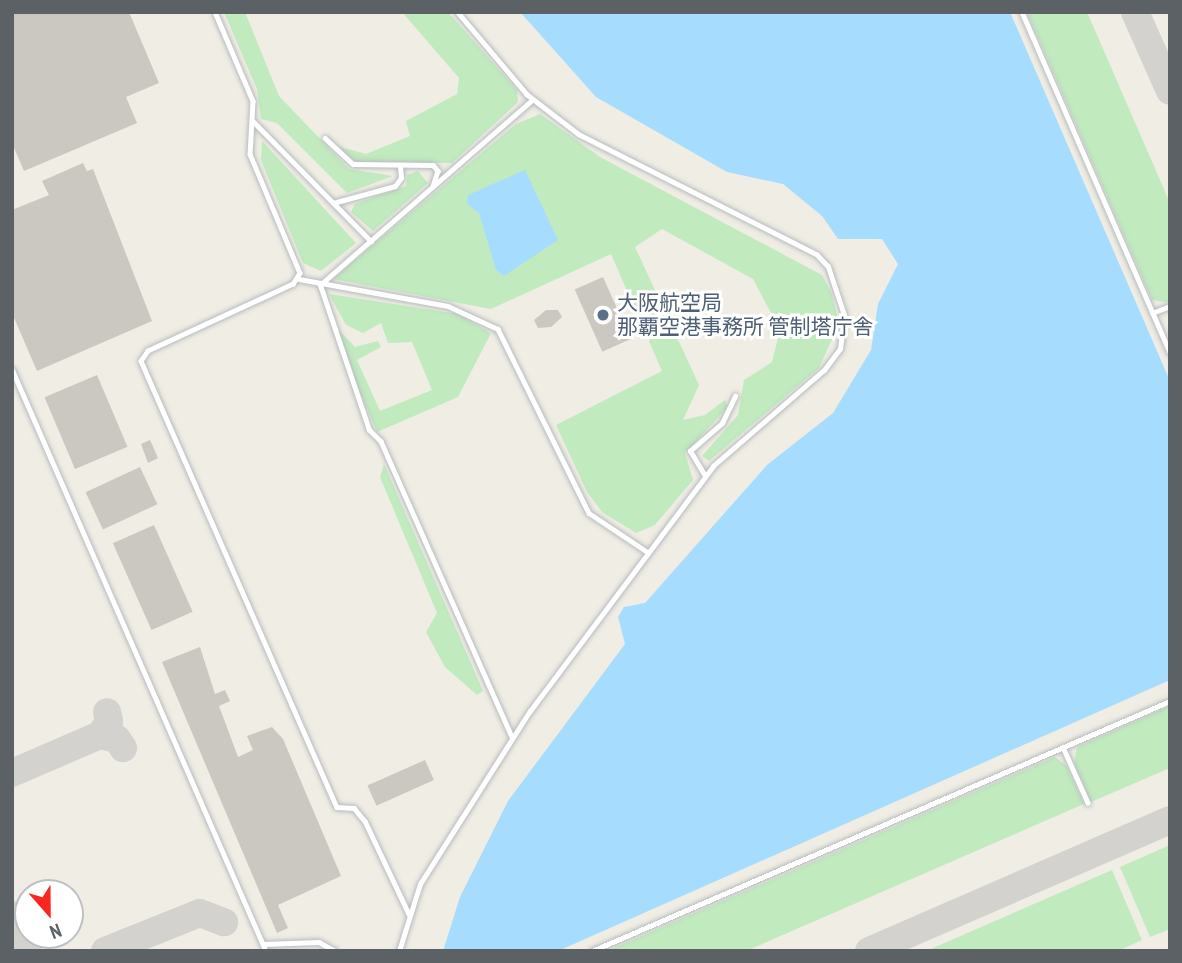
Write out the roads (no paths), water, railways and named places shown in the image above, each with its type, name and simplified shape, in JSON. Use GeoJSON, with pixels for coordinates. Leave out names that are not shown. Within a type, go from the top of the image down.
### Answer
{"type":"FeatureCollection","features":[{"type":"Feature","properties":{"kind":"lane"},"geometry":{"type":"LineString","coordinates":[[215,12],[253,101],[250,154],[299,279]]}},
{"type":"Feature","properties":{"kind":"lane"},"geometry":{"type":"LineString","coordinates":[[399,951],[409,915],[462,812],[512,738],[646,551],[705,476],[824,370],[840,349],[844,315],[828,267],[817,255],[615,156],[532,100],[457,12]]}},
{"type":"Feature","properties":{"kind":"lane"},"geometry":{"type":"LineString","coordinates":[[1022,12],[1170,353]]}},
{"type":"Feature","properties":{"kind":"lane"},"geometry":{"type":"LineString","coordinates":[[320,285],[532,100]]}},
{"type":"Feature","properties":{"kind":"lane"},"geometry":{"type":"LineString","coordinates":[[252,120],[370,241]]}},
{"type":"Feature","properties":{"kind":"lane"},"geometry":{"type":"LineString","coordinates":[[325,138],[353,164],[433,165],[438,171],[433,187]]}},
{"type":"Feature","properties":{"kind":"lane"},"geometry":{"type":"LineString","coordinates":[[333,203],[395,186],[400,166]]}},
{"type":"Feature","properties":{"kind":"lane"},"geometry":{"type":"LineString","coordinates":[[409,915],[365,821],[354,808],[337,807],[141,361],[148,351],[299,279],[320,285],[447,306],[498,329],[589,513],[646,551]]}},
{"type":"Feature","properties":{"kind":"lane"},"geometry":{"type":"LineString","coordinates":[[320,285],[369,430],[381,442],[512,738]]}},
{"type":"Feature","properties":{"kind":"lane"},"geometry":{"type":"LineString","coordinates":[[1153,313],[1170,306]]}},
{"type":"Feature","properties":{"kind":"lane"},"geometry":{"type":"LineString","coordinates":[[12,369],[266,951]]}},
{"type":"Feature","properties":{"kind":"lane"},"geometry":{"type":"LineString","coordinates":[[705,476],[690,452],[722,423],[734,396]]}},
{"type":"Feature","properties":{"kind":"lane"},"geometry":{"type":"LineString","coordinates":[[592,951],[1170,701]]}},
{"type":"Feature","properties":{"kind":"lane"},"geometry":{"type":"LineString","coordinates":[[1063,747],[1088,803]]}},
{"type":"Feature","properties":{"kind":"lane"},"geometry":{"type":"LineString","coordinates":[[263,944],[319,942],[335,951]]}},
{"type":"Feature","properties":{"kind":"water"},"geometry":{"type":"Polygon","coordinates":[[[520,12],[1010,12],[1170,381],[1170,680],[558,951],[443,951],[460,897],[508,801],[625,644],[618,617],[624,607],[645,603],[767,465],[833,413],[871,350],[878,304],[898,264],[882,239],[838,239],[822,216],[783,184],[727,172],[596,97],[520,12]]]}},
{"type":"Feature","properties":{"kind":"water"},"geometry":{"type":"Polygon","coordinates":[[[525,170],[558,240],[504,276],[496,270],[479,213],[467,204],[468,195],[525,170]]]}},
{"type":"Feature","properties":{"kind":"place","name":"大阪航空局 那覇空港事務所 管制塔庁舎"},"geometry":{"type":"Point","coordinates":[603,315]}}]}
